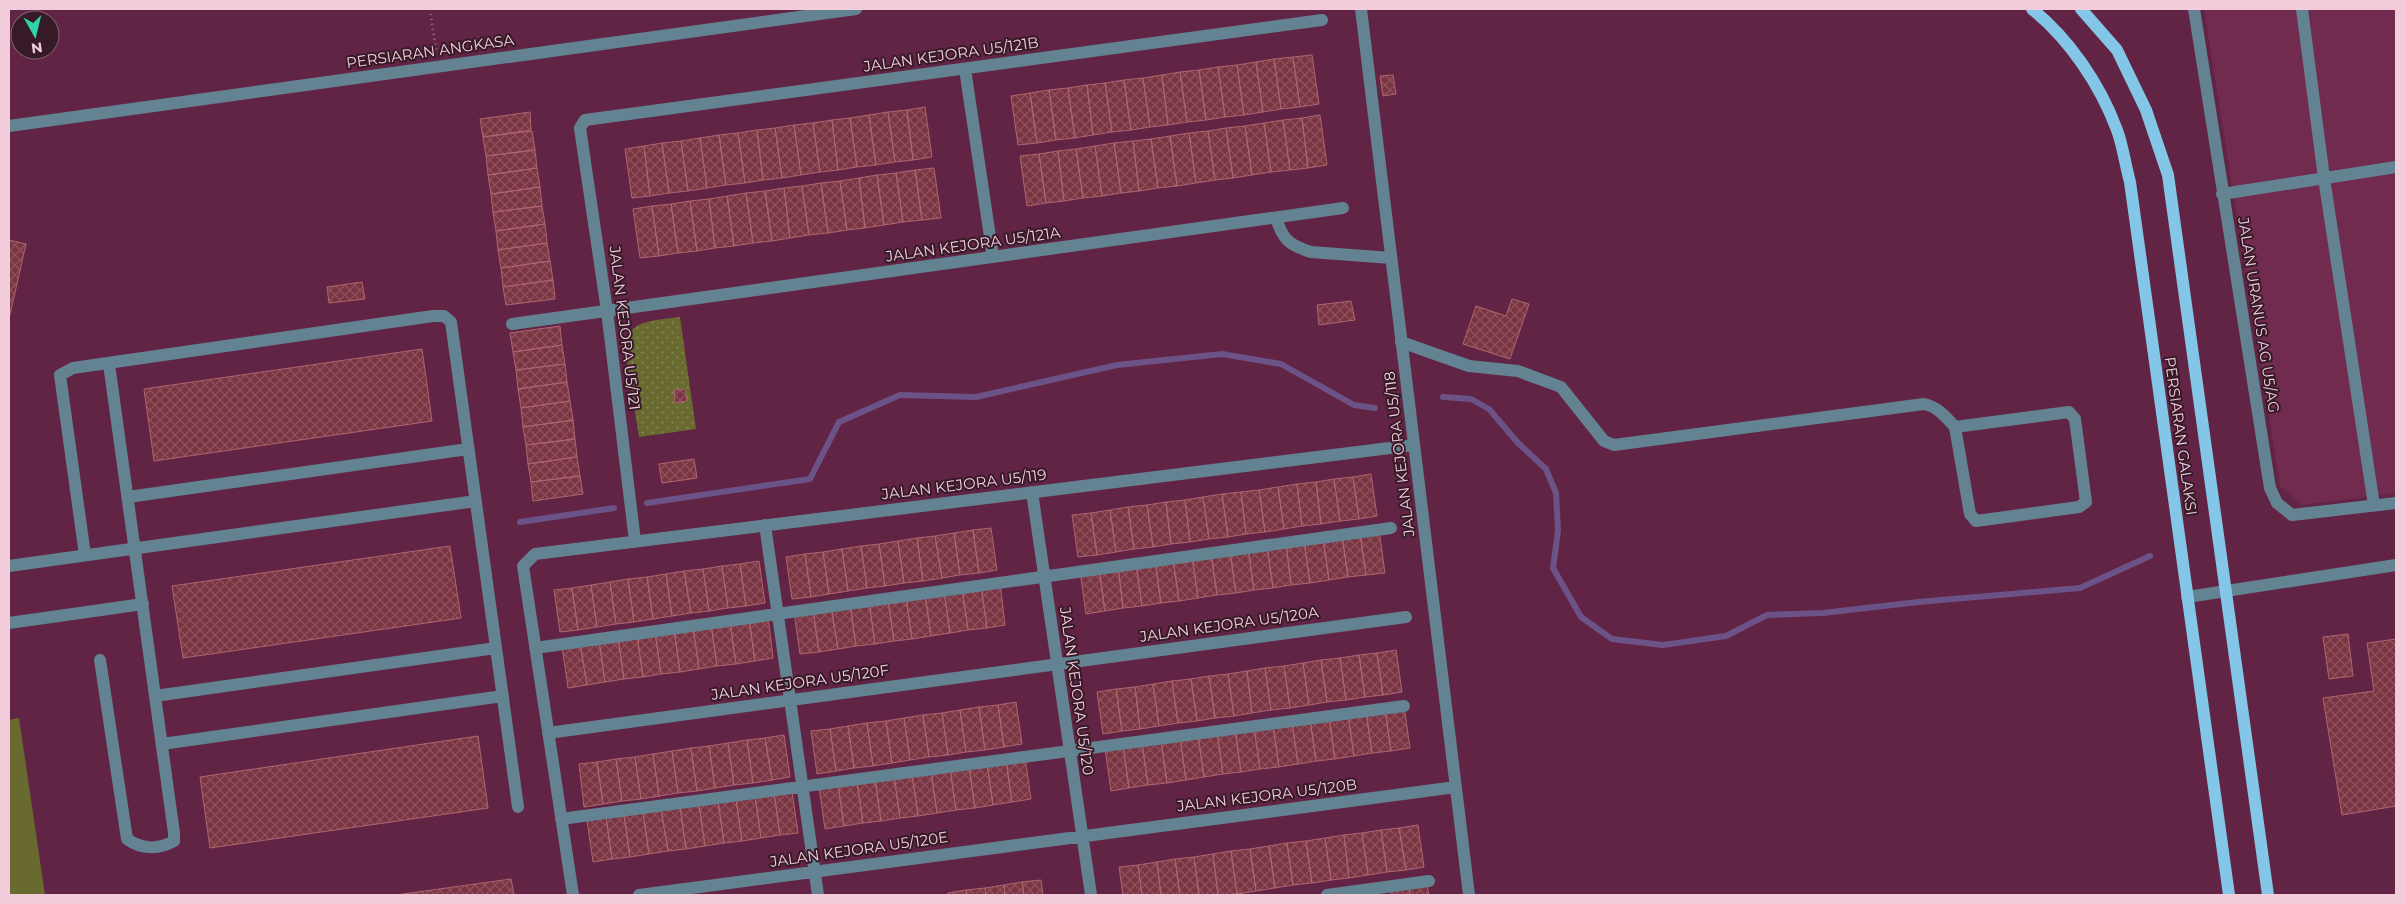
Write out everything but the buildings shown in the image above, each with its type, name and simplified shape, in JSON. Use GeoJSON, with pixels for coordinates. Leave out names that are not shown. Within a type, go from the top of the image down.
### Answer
{"type":"FeatureCollection","features":[{"type":"Feature","properties":{"kind":"main road","name":"PERSIARAN GALAKSI"},"geometry":{"type":"LineString","coordinates":[[2032,9],[2041,16],[2085,68],[2099,88],[2117,130],[2130,182],[2230,895]]}},
{"type":"Feature","properties":{"kind":"main road","name":"PERSIARAN GALAKSI"},"geometry":{"type":"LineString","coordinates":[[2081,9],[2117,50],[2146,110],[2168,176],[2268,895]]}},
{"type":"Feature","properties":{"kind":"street","name":"PERSIARAN ANGKASA"},"geometry":{"type":"LineString","coordinates":[[9,126],[856,9]]}},
{"type":"Feature","properties":{"kind":"street","name":"JALAN KEJORA U5/118"},"geometry":{"type":"LineString","coordinates":[[1361,9],[1469,895]]}},
{"type":"Feature","properties":{"kind":"street","name":"JALAN URANUS AG U5/AG"},"geometry":{"type":"LineString","coordinates":[[2194,9],[2270,488],[2277,503],[2292,515],[2396,502]]}},
{"type":"Feature","properties":{"kind":"street"},"geometry":{"type":"LineString","coordinates":[[2302,9],[2324,178],[2374,505]]}},
{"type":"Feature","properties":{"kind":"street","name":"JALAN KEJORA U5/121B"},"geometry":{"type":"LineString","coordinates":[[585,120],[1322,20]]}},
{"type":"Feature","properties":{"kind":"street"},"geometry":{"type":"LineString","coordinates":[[965,69],[993,257]]}},
{"type":"Feature","properties":{"kind":"street","name":"JALAN KEJORA U5/121"},"geometry":{"type":"LineString","coordinates":[[585,120],[580,128],[607,311],[635,541]]}},
{"type":"Feature","properties":{"kind":"street"},"geometry":{"type":"LineString","coordinates":[[2222,194],[2396,167]]}},
{"type":"Feature","properties":{"kind":"street","name":"JALAN KEJORA U5/121A"},"geometry":{"type":"LineString","coordinates":[[512,324],[1343,208]]}},
{"type":"Feature","properties":{"kind":"street"},"geometry":{"type":"LineString","coordinates":[[1276,218],[1281,236],[1300,248],[1311,252],[1391,258]]}},
{"type":"Feature","properties":{"kind":"street"},"geometry":{"type":"LineString","coordinates":[[85,555],[60,375],[73,368],[424,317],[444,316],[451,322],[518,807]]}},
{"type":"Feature","properties":{"kind":"street"},"geometry":{"type":"LineString","coordinates":[[1401,342],[1469,366],[1518,371],[1561,387],[1604,441],[1614,445],[1924,404],[1941,411],[1955,426],[1970,514],[1976,521],[2078,507],[2086,502],[2075,419],[2069,412],[1955,426]]}},
{"type":"Feature","properties":{"kind":"street"},"geometry":{"type":"LineString","coordinates":[[100,660],[127,839],[139,848],[165,846],[174,841],[174,833],[109,364]]}},
{"type":"Feature","properties":{"kind":"street","name":"JALAN KEJORA U5/119"},"geometry":{"type":"LineString","coordinates":[[535,648],[523,566],[535,554],[1414,445]]}},
{"type":"Feature","properties":{"kind":"street"},"geometry":{"type":"LineString","coordinates":[[128,497],[468,449]]}},
{"type":"Feature","properties":{"kind":"street","name":"JALAN KEJORA U5/120"},"geometry":{"type":"LineString","coordinates":[[1032,492],[1091,895]]}},
{"type":"Feature","properties":{"kind":"street"},"geometry":{"type":"LineString","coordinates":[[9,566],[476,501]]}},
{"type":"Feature","properties":{"kind":"street"},"geometry":{"type":"LineString","coordinates":[[765,526],[818,895]]}},
{"type":"Feature","properties":{"kind":"street"},"geometry":{"type":"LineString","coordinates":[[573,895],[535,648],[1391,528]]}},
{"type":"Feature","properties":{"kind":"street"},"geometry":{"type":"LineString","coordinates":[[2187,597],[2396,565]]}},
{"type":"Feature","properties":{"kind":"street"},"geometry":{"type":"LineString","coordinates":[[9,623],[143,604]]}},
{"type":"Feature","properties":{"kind":"street","name":"JALAN KEJORA U5/120A"},"geometry":{"type":"LineString","coordinates":[[1057,663],[1406,617]]}},
{"type":"Feature","properties":{"kind":"street"},"geometry":{"type":"LineString","coordinates":[[155,696],[496,648]]}},
{"type":"Feature","properties":{"kind":"street","name":"JALAN KEJORA U5/120F"},"geometry":{"type":"LineString","coordinates":[[548,733],[1057,663]]}},
{"type":"Feature","properties":{"kind":"street"},"geometry":{"type":"LineString","coordinates":[[162,744],[503,696]]}},
{"type":"Feature","properties":{"kind":"street"},"geometry":{"type":"LineString","coordinates":[[562,819],[1404,706]]}},
{"type":"Feature","properties":{"kind":"street","name":"JALAN KEJORA U5/120B"},"geometry":{"type":"LineString","coordinates":[[1082,835],[1456,787]]}},
{"type":"Feature","properties":{"kind":"street","name":"JALAN KEJORA U5/120E"},"geometry":{"type":"LineString","coordinates":[[640,895],[1082,835]]}},
{"type":"Feature","properties":{"kind":"street"},"geometry":{"type":"LineString","coordinates":[[1327,895],[1429,881]]}},
{"type":"Feature","properties":{"kind":"path"},"geometry":{"type":"LineString","coordinates":[[430,9],[438,66]]}},
{"type":"Feature","properties":{"kind":"shaded area"},"geometry":{"type":"Polygon","coordinates":[[[2204,9],[2396,9],[2396,493],[2301,505],[2280,486],[2204,9]]]}},
{"type":"Feature","properties":{"kind":"shaded area"},"geometry":{"type":"Polygon","coordinates":[[[680,317],[696,429],[639,437],[624,342],[628,334],[640,325],[655,320],[680,317]]]}},
{"type":"Feature","properties":{"kind":"shaded area"},"geometry":{"type":"Polygon","coordinates":[[[19,718],[45,895],[9,895],[9,720],[19,718]]]}},
{"type":"Feature","properties":{"kind":"waterway"},"geometry":{"type":"LineString","coordinates":[[647,503],[810,479],[839,422],[900,395],[976,397],[1117,365],[1222,354],[1281,364],[1354,405],[1375,408]]}},
{"type":"Feature","properties":{"kind":"waterway"},"geometry":{"type":"LineString","coordinates":[[1443,397],[1471,399],[1489,409],[1518,443],[1546,469],[1556,493],[1558,531],[1553,568],[1581,617],[1612,639],[1663,645],[1726,636],[1767,615],[1823,613],[1918,602],[2080,588],[2150,556]]}},
{"type":"Feature","properties":{"kind":"waterway"},"geometry":{"type":"LineString","coordinates":[[520,522],[614,508]]}}]}
